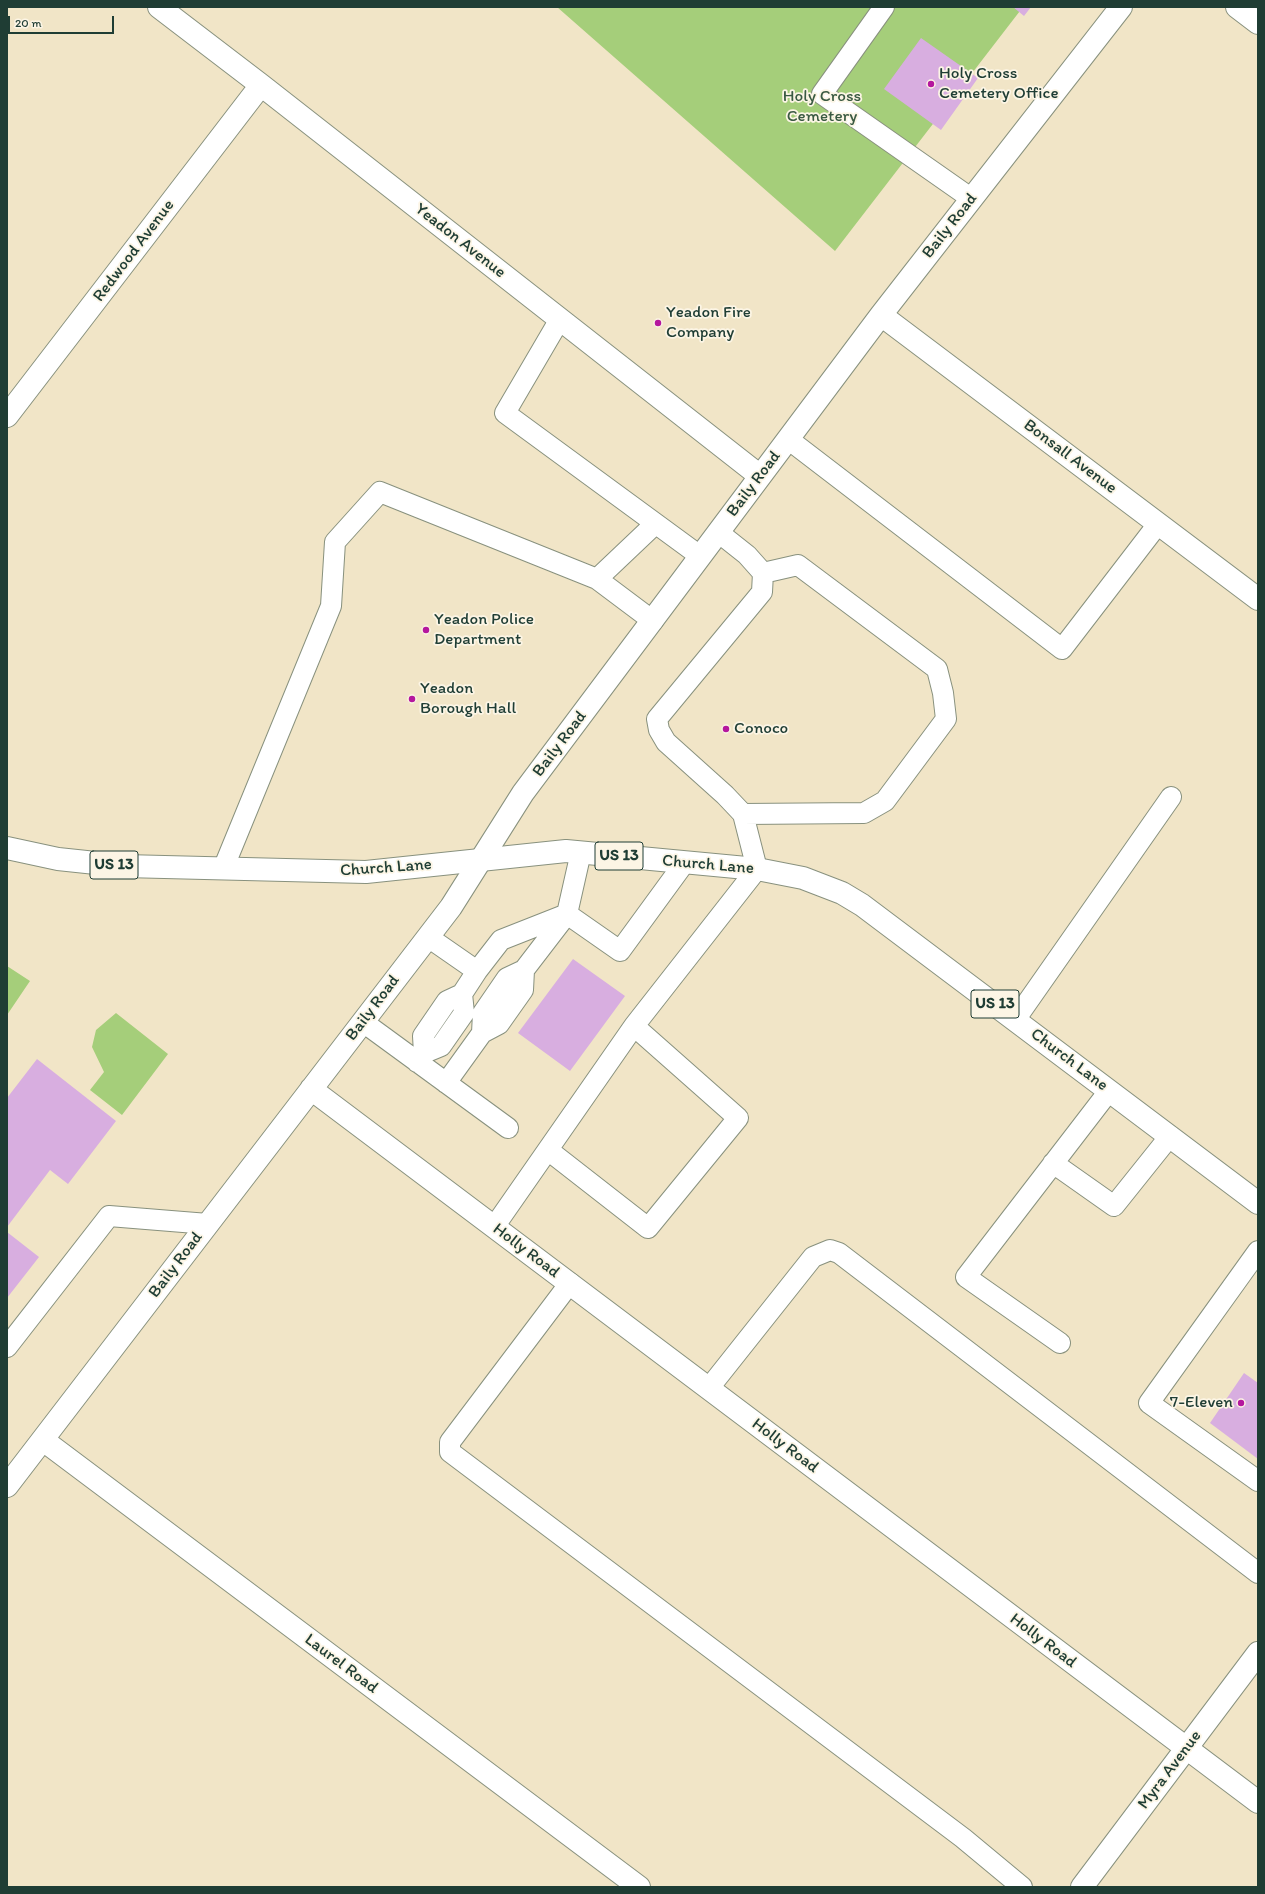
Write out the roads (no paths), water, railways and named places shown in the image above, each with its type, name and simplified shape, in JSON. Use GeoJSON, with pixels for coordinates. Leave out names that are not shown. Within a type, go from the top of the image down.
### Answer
{"type":"FeatureCollection","features":[{"type":"Feature","properties":{"kind":"street","name":"Yeadon Avenue"},"geometry":{"type":"LineString","coordinates":[[159,7],[261,85],[760,476]]}},
{"type":"Feature","properties":{"kind":"street","name":"Baily Road"},"geometry":{"type":"LineString","coordinates":[[7,1486],[451,907],[523,793],[881,315],[1121,7]]}},
{"type":"Feature","properties":{"kind":"street"},"geometry":{"type":"LineString","coordinates":[[1237,7],[1258,23]]}},
{"type":"Feature","properties":{"kind":"street","name":"Redwood Avenue"},"geometry":{"type":"LineString","coordinates":[[7,416],[261,85]]}},
{"type":"Feature","properties":{"kind":"street","name":"Bonsall Avenue"},"geometry":{"type":"LineString","coordinates":[[881,315],[1258,599]]}},
{"type":"Feature","properties":{"kind":"street","name":"Church Lane"},"geometry":{"type":"LineString","coordinates":[[7,848],[26,853],[90,863],[222,869],[366,872],[566,851],[757,869],[803,878],[842,893],[862,905],[1258,1203]]}},
{"type":"Feature","properties":{"kind":"street","name":"Holly Road"},"geometry":{"type":"LineString","coordinates":[[311,1089],[1258,1802]]}},
{"type":"Feature","properties":{"kind":"street","name":"Laurel Road"},"geometry":{"type":"LineString","coordinates":[[42,1440],[639,1887]]}},
{"type":"Feature","properties":{"kind":"street","name":"Myra Avenue"},"geometry":{"type":"LineString","coordinates":[[1082,1887],[1258,1653]]}},
{"type":"Feature","properties":{"kind":"lane"},"geometry":{"type":"LineString","coordinates":[[884,7],[822,94],[972,199]]}},
{"type":"Feature","properties":{"kind":"lane"},"geometry":{"type":"LineString","coordinates":[[560,319],[505,413],[700,556]]}},
{"type":"Feature","properties":{"kind":"lane"},"geometry":{"type":"LineString","coordinates":[[788,439],[1062,649],[1158,524]]}},
{"type":"Feature","properties":{"kind":"lane"},"geometry":{"type":"LineString","coordinates":[[222,869],[331,606],[334,542],[380,492],[597,579],[653,621]]}},
{"type":"Feature","properties":{"kind":"lane"},"geometry":{"type":"LineString","coordinates":[[597,579],[655,524]]}},
{"type":"Feature","properties":{"kind":"lane"},"geometry":{"type":"LineString","coordinates":[[494,1227],[634,1026],[757,869],[743,814],[725,795],[666,742],[659,730],[657,719],[762,592],[763,573],[747,555],[718,532]]}},
{"type":"Feature","properties":{"kind":"lane"},"geometry":{"type":"LineString","coordinates":[[743,814],[864,813],[885,802],[946,719],[943,693],[937,669],[798,565],[763,573]]}},
{"type":"Feature","properties":{"kind":"lane"},"geometry":{"type":"LineString","coordinates":[[1015,1020],[1171,797]]}},
{"type":"Feature","properties":{"kind":"lane"},"geometry":{"type":"LineString","coordinates":[[446,1083],[482,1033],[499,1024],[523,990],[524,970],[567,914],[581,852]]}},
{"type":"Feature","properties":{"kind":"lane"},"geometry":{"type":"LineString","coordinates":[[567,914],[620,951],[685,862]]}},
{"type":"Feature","properties":{"kind":"lane"},"geometry":{"type":"LineString","coordinates":[[420,1057],[441,1046],[464,1013],[462,994],[501,940],[567,914]]}},
{"type":"Feature","properties":{"kind":"lane"},"geometry":{"type":"LineString","coordinates":[[428,937],[477,972]]}},
{"type":"Feature","properties":{"kind":"lane"},"geometry":{"type":"LineString","coordinates":[[363,1022],[420,1057],[446,1083],[508,1128]]}},
{"type":"Feature","properties":{"kind":"lane"},"geometry":{"type":"LineString","coordinates":[[548,1150],[648,1228],[738,1118],[634,1026]]}},
{"type":"Feature","properties":{"kind":"lane"},"geometry":{"type":"LineString","coordinates":[[1060,1343],[966,1277],[1109,1091]]}},
{"type":"Feature","properties":{"kind":"lane"},"geometry":{"type":"LineString","coordinates":[[1053,1163],[1114,1206],[1170,1136]]}},
{"type":"Feature","properties":{"kind":"lane"},"geometry":{"type":"LineString","coordinates":[[7,1347],[109,1216],[208,1224]]}},
{"type":"Feature","properties":{"kind":"lane"},"geometry":{"type":"LineString","coordinates":[[709,1388],[813,1257],[830,1250],[839,1252],[1258,1573]]}},
{"type":"Feature","properties":{"kind":"lane"},"geometry":{"type":"LineString","coordinates":[[1258,1252],[1149,1403],[1258,1481]]}},
{"type":"Feature","properties":{"kind":"lane"},"geometry":{"type":"LineString","coordinates":[[570,1283],[450,1442],[450,1452],[956,1834],[1022,1887]]}},
{"type":"Feature","properties":{"kind":"place","name":"Holy Cross Cemetery Office"},"geometry":{"type":"Point","coordinates":[931,84]}},
{"type":"Feature","properties":{"kind":"place","name":"Yeadon Fire Company"},"geometry":{"type":"Point","coordinates":[658,323]}},
{"type":"Feature","properties":{"kind":"place","name":"Yeadon Police Department"},"geometry":{"type":"Point","coordinates":[426,630]}},
{"type":"Feature","properties":{"kind":"place","name":"Yeadon Borough Hall"},"geometry":{"type":"Point","coordinates":[412,699]}},
{"type":"Feature","properties":{"kind":"place","name":"Conoco"},"geometry":{"type":"Point","coordinates":[726,729]}},
{"type":"Feature","properties":{"kind":"place","name":"7-Eleven"},"geometry":{"type":"Point","coordinates":[1241,1403]}},
{"type":"Feature","properties":{"kind":"park label","name":"Holy Cross Cemetery"},"geometry":{"type":"Point","coordinates":[822,107]}}]}
